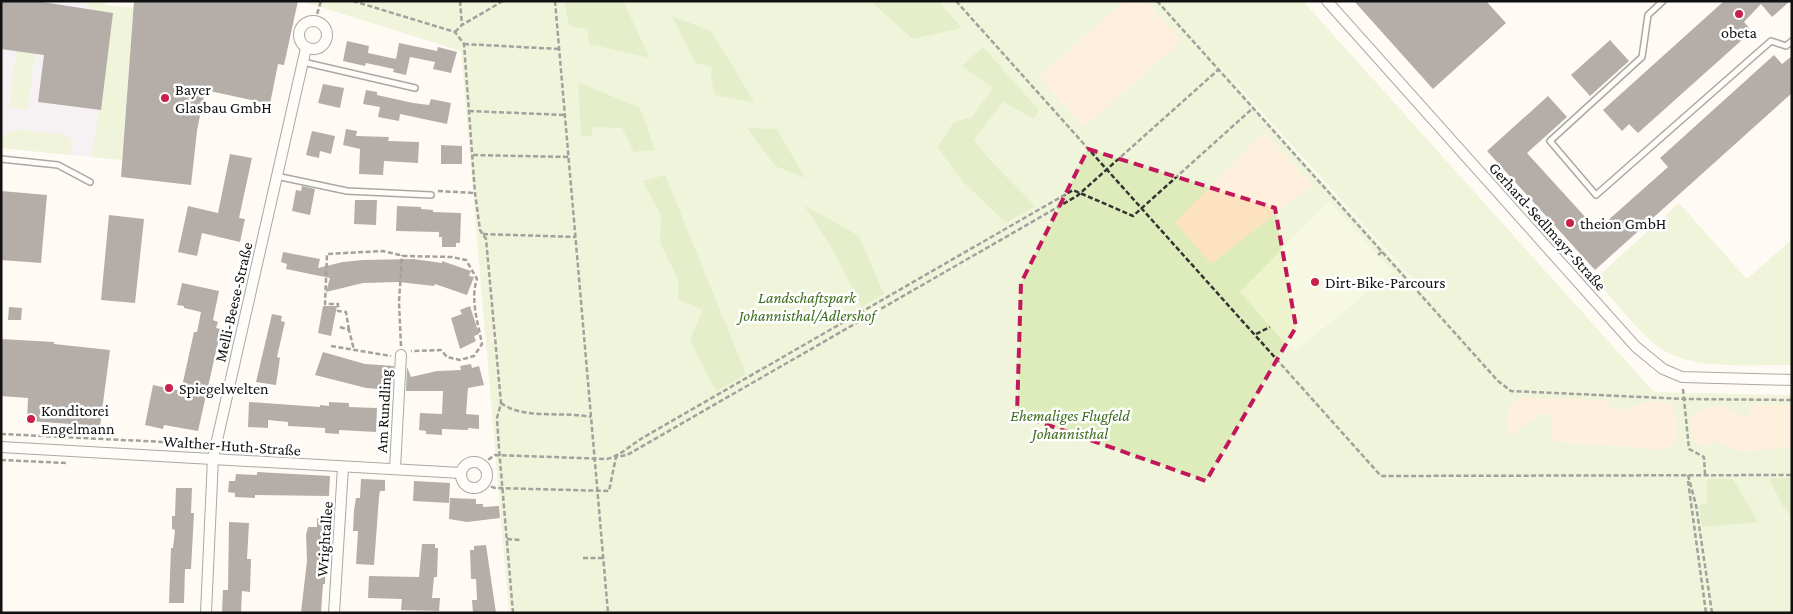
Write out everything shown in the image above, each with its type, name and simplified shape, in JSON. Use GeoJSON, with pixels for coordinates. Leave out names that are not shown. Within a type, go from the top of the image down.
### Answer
{"type":"FeatureCollection","features":[{"type":"Feature","properties":{"kind":"street","name":"Gerhard-Sedlmayr-Straße"},"geometry":{"type":"LineString","coordinates":[[1327,1],[1626,336],[1650,360],[1682,377],[1792,380]]}},
{"type":"Feature","properties":{"kind":"street","name":"Melli-Beese-Straße"},"geometry":{"type":"LineString","coordinates":[[206,613],[213,458],[306,48],[299,40],[300,28],[308,21],[314,21]]}},
{"type":"Feature","properties":{"kind":"street"},"geometry":{"type":"LineString","coordinates":[[306,48],[317,49],[325,41],[326,30],[314,21]]}},
{"type":"Feature","properties":{"kind":"street","name":"Am Rundling"},"geometry":{"type":"LineString","coordinates":[[395,468],[402,355]]}},
{"type":"Feature","properties":{"kind":"street","name":"Walther-Huth-Straße"},"geometry":{"type":"LineString","coordinates":[[1,447],[461,473],[469,463],[482,464]]}},
{"type":"Feature","properties":{"kind":"street"},"geometry":{"type":"LineString","coordinates":[[461,473],[463,482],[469,487],[477,488],[484,484],[488,476],[482,464]]}},
{"type":"Feature","properties":{"kind":"street","name":"Wrightallee"},"geometry":{"type":"LineString","coordinates":[[334,613],[343,467]]}},
{"type":"Feature","properties":{"kind":"lane"},"geometry":{"type":"LineString","coordinates":[[1663,1],[1648,15],[1642,57],[1550,141],[1596,195],[1771,40],[1786,46],[1792,41]]}},
{"type":"Feature","properties":{"kind":"lane"},"geometry":{"type":"LineString","coordinates":[[302,62],[415,88]]}},
{"type":"Feature","properties":{"kind":"lane"},"geometry":{"type":"LineString","coordinates":[[1,159],[58,165],[90,182]]}},
{"type":"Feature","properties":{"kind":"lane"},"geometry":{"type":"LineString","coordinates":[[276,176],[338,190],[431,195]]}},
{"type":"Feature","properties":{"kind":"path"},"geometry":{"type":"LineString","coordinates":[[314,21],[321,1]]}},
{"type":"Feature","properties":{"kind":"path"},"geometry":{"type":"LineString","coordinates":[[353,1],[455,32],[464,44],[475,193],[480,230],[486,239],[501,403],[497,418],[499,455],[513,613]]}},
{"type":"Feature","properties":{"kind":"path"},"geometry":{"type":"LineString","coordinates":[[460,1],[462,25]]}},
{"type":"Feature","properties":{"kind":"path"},"geometry":{"type":"LineString","coordinates":[[455,32],[462,25],[503,1]]}},
{"type":"Feature","properties":{"kind":"path"},"geometry":{"type":"LineString","coordinates":[[554,1],[608,613]]}},
{"type":"Feature","properties":{"kind":"path"},"geometry":{"type":"LineString","coordinates":[[956,1],[1381,476],[1792,475]]}},
{"type":"Feature","properties":{"kind":"path"},"geometry":{"type":"LineString","coordinates":[[1157,1],[1498,380],[1511,391],[1685,399],[1792,400]]}},
{"type":"Feature","properties":{"kind":"path"},"geometry":{"type":"LineString","coordinates":[[464,44],[559,49]]}},
{"type":"Feature","properties":{"kind":"path"},"geometry":{"type":"LineString","coordinates":[[482,464],[495,455],[595,458],[627,455],[1076,196],[1218,70]]}},
{"type":"Feature","properties":{"kind":"path"},"geometry":{"type":"LineString","coordinates":[[484,484],[502,488],[609,491],[616,457],[638,441],[1073,190],[1132,216],[1253,108]]}},
{"type":"Feature","properties":{"kind":"path"},"geometry":{"type":"LineString","coordinates":[[469,111],[565,115]]}},
{"type":"Feature","properties":{"kind":"path"},"geometry":{"type":"LineString","coordinates":[[472,155],[569,156]]}},
{"type":"Feature","properties":{"kind":"path"},"geometry":{"type":"LineString","coordinates":[[431,195],[434,191],[475,193]]}},
{"type":"Feature","properties":{"kind":"path"},"geometry":{"type":"LineString","coordinates":[[483,234],[576,237]]}},
{"type":"Feature","properties":{"kind":"path"},"geometry":{"type":"LineString","coordinates":[[331,346],[355,351],[394,356],[416,349],[441,350],[447,357],[460,360],[474,356],[482,344],[474,301],[473,289],[476,279],[466,260],[452,257],[402,255],[383,251],[327,254],[325,304],[338,304],[338,311],[346,312],[355,351]]}},
{"type":"Feature","properties":{"kind":"path"},"geometry":{"type":"LineString","coordinates":[[1378,255],[1382,252]]}},
{"type":"Feature","properties":{"kind":"path"},"geometry":{"type":"LineString","coordinates":[[402,255],[399,302],[402,355]]}},
{"type":"Feature","properties":{"kind":"path"},"geometry":{"type":"LineString","coordinates":[[843,322],[847,327]]}},
{"type":"Feature","properties":{"kind":"path"},"geometry":{"type":"LineString","coordinates":[[340,327],[349,330]]}},
{"type":"Feature","properties":{"kind":"path"},"geometry":{"type":"LineString","coordinates":[[1255,334],[1270,327]]}},
{"type":"Feature","properties":{"kind":"path"},"geometry":{"type":"LineString","coordinates":[[1684,389],[1689,449],[1704,457],[1705,475]]}},
{"type":"Feature","properties":{"kind":"path"},"geometry":{"type":"LineString","coordinates":[[501,403],[519,413],[591,416]]}},
{"type":"Feature","properties":{"kind":"path"},"geometry":{"type":"LineString","coordinates":[[1688,475],[1690,505],[1706,613]]}},
{"type":"Feature","properties":{"kind":"path"},"geometry":{"type":"LineString","coordinates":[[1688,475],[1696,505],[1712,613]]}},
{"type":"Feature","properties":{"kind":"path"},"geometry":{"type":"LineString","coordinates":[[507,539],[520,540]]}},
{"type":"Feature","properties":{"kind":"path"},"geometry":{"type":"LineString","coordinates":[[583,558],[603,558]]}},
{"type":"Feature","properties":{"kind":"highlighted area"},"geometry":{"type":"Polygon","coordinates":[[[1088,149],[1275,208],[1296,327],[1206,481],[1017,414],[1021,283],[1088,149]]]}},
{"type":"Feature","properties":{"kind":"shaded area"},"geometry":{"type":"Polygon","coordinates":[[[1,1],[105,1],[105,5],[133,8],[122,160],[1,148],[1,1]]]}},
{"type":"Feature","properties":{"kind":"green space"},"geometry":{"type":"Polygon","coordinates":[[[36,1],[42,1],[28,107],[19,109],[10,104],[16,51],[29,53],[36,1]]]}},
{"type":"Feature","properties":{"kind":"green space"},"geometry":{"type":"Polygon","coordinates":[[[67,1],[105,1],[105,5],[133,8],[122,160],[92,157],[99,109],[89,4],[67,1]]]}},
{"type":"Feature","properties":{"kind":"green space","name":"Landschaftspark Johannisthal/Adlershof"},"geometry":{"type":"Polygon","coordinates":[[[301,1],[1303,1],[1654,392],[1792,395],[1792,613],[509,613],[461,51],[301,1]],[[1202,46],[1287,143],[1434,303],[1202,46]]]}},
{"type":"Feature","properties":{"kind":"green space"},"geometry":{"type":"Polygon","coordinates":[[[564,1],[623,1],[650,58],[589,44],[587,29],[569,26],[564,1]]]}},
{"type":"Feature","properties":{"kind":"green space"},"geometry":{"type":"Polygon","coordinates":[[[870,1],[938,1],[962,28],[913,39],[870,1]]]}},
{"type":"Feature","properties":{"kind":"green space"},"geometry":{"type":"Polygon","coordinates":[[[672,16],[711,31],[755,103],[715,95],[711,79],[712,67],[695,63],[672,16]]]}},
{"type":"Feature","properties":{"kind":"green space"},"geometry":{"type":"Polygon","coordinates":[[[983,47],[1039,110],[1034,119],[1003,102],[974,139],[989,159],[1035,206],[1006,223],[962,181],[937,147],[954,122],[972,117],[993,88],[962,66],[983,47]]]}},
{"type":"Feature","properties":{"kind":"green space"},"geometry":{"type":"Polygon","coordinates":[[[578,82],[640,108],[655,150],[634,152],[622,128],[593,127],[591,137],[581,135],[578,82]]]}},
{"type":"Feature","properties":{"kind":"green space"},"geometry":{"type":"Polygon","coordinates":[[[747,128],[777,129],[805,178],[775,166],[747,128]]]}},
{"type":"Feature","properties":{"kind":"green space"},"geometry":{"type":"Polygon","coordinates":[[[17,129],[66,135],[72,142],[71,155],[1,148],[1,137],[17,129]]]}},
{"type":"Feature","properties":{"kind":"green space"},"geometry":{"type":"Polygon","coordinates":[[[665,175],[746,374],[716,392],[690,340],[703,310],[678,299],[678,280],[660,242],[661,216],[643,181],[665,175]]]}},
{"type":"Feature","properties":{"kind":"green space","name":"Dirt-Bike-Parcours"},"geometry":{"type":"Polygon","coordinates":[[[1329,201],[1393,272],[1293,353],[1240,292],[1329,201]]]}},
{"type":"Feature","properties":{"kind":"green space"},"geometry":{"type":"Polygon","coordinates":[[[1679,203],[1747,279],[1792,239],[1792,365],[1722,365],[1687,360],[1671,354],[1657,346],[1640,331],[1595,279],[1679,203]]]}},
{"type":"Feature","properties":{"kind":"green space"},"geometry":{"type":"Polygon","coordinates":[[[804,205],[859,236],[884,294],[862,307],[835,253],[804,205]]]}},
{"type":"Feature","properties":{"kind":"green space"},"geometry":{"type":"Polygon","coordinates":[[[1769,478],[1792,478],[1792,517],[1782,505],[1769,478]]]}},
{"type":"Feature","properties":{"kind":"green space"},"geometry":{"type":"Polygon","coordinates":[[[1707,479],[1733,479],[1758,522],[1702,527],[1699,505],[1707,504],[1707,479]]]}},
{"type":"Feature","properties":{"kind":"sand"},"geometry":{"type":"Polygon","coordinates":[[[1124,1],[1147,1],[1181,41],[1084,127],[1039,77],[1124,1]]]}},
{"type":"Feature","properties":{"kind":"sand"},"geometry":{"type":"Polygon","coordinates":[[[1264,132],[1312,185],[1211,264],[1175,222],[1264,132]]]}},
{"type":"Feature","properties":{"kind":"sand"},"geometry":{"type":"Polygon","coordinates":[[[1523,397],[1607,400],[1609,406],[1617,410],[1630,408],[1644,402],[1673,402],[1673,413],[1678,416],[1678,440],[1672,443],[1669,450],[1553,442],[1551,415],[1542,413],[1508,436],[1508,413],[1512,403],[1523,397]]]}},
{"type":"Feature","properties":{"kind":"sand"},"geometry":{"type":"Polygon","coordinates":[[[1754,405],[1792,405],[1792,450],[1782,448],[1746,451],[1728,447],[1718,441],[1705,447],[1692,441],[1690,421],[1694,413],[1709,407],[1720,406],[1746,417],[1754,405]]]}},
{"type":"Feature","properties":{"kind":"building"},"geometry":{"type":"Polygon","coordinates":[[[1,1],[36,1],[113,13],[101,110],[38,102],[44,55],[1,49],[1,1]]]}},
{"type":"Feature","properties":{"kind":"building","name":"Bayer Glasbau GmbH"},"geometry":{"type":"Polygon","coordinates":[[[134,1],[298,1],[284,65],[278,64],[270,104],[205,90],[197,131],[191,185],[121,177],[134,1]]]}},
{"type":"Feature","properties":{"kind":"building"},"geometry":{"type":"Polygon","coordinates":[[[1354,1],[1486,1],[1506,23],[1433,89],[1354,1]]]}},
{"type":"Feature","properties":{"kind":"building"},"geometry":{"type":"Polygon","coordinates":[[[1724,1],[1790,1],[1772,17],[1761,4],[1744,22],[1752,31],[1638,133],[1629,124],[1622,131],[1603,110],[1724,1]]]}},
{"type":"Feature","properties":{"kind":"building"},"geometry":{"type":"Polygon","coordinates":[[[1610,40],[1629,61],[1590,96],[1571,75],[1610,40]]]}},
{"type":"Feature","properties":{"kind":"building"},"geometry":{"type":"Polygon","coordinates":[[[347,41],[369,46],[368,53],[396,59],[399,43],[437,51],[438,47],[457,52],[451,73],[433,69],[435,62],[410,57],[406,75],[393,72],[394,69],[366,63],[365,66],[343,61],[347,41]]]}},
{"type":"Feature","properties":{"kind":"building"},"geometry":{"type":"Polygon","coordinates":[[[1774,55],[1782,64],[1792,56],[1792,93],[1595,270],[1487,151],[1548,96],[1567,117],[1527,153],[1597,230],[1668,167],[1660,158],[1774,55]]]}},
{"type":"Feature","properties":{"kind":"building"},"geometry":{"type":"Polygon","coordinates":[[[323,84],[344,88],[340,108],[318,103],[323,84]]]}},
{"type":"Feature","properties":{"kind":"building"},"geometry":{"type":"Polygon","coordinates":[[[366,90],[377,92],[377,95],[413,103],[429,105],[431,99],[451,103],[447,124],[400,114],[399,121],[378,117],[380,107],[363,104],[366,90]]]}},
{"type":"Feature","properties":{"kind":"building"},"geometry":{"type":"Polygon","coordinates":[[[346,129],[357,131],[356,136],[389,137],[388,141],[419,142],[418,163],[384,161],[383,175],[359,174],[360,149],[343,145],[346,129]]]}},
{"type":"Feature","properties":{"kind":"building"},"geometry":{"type":"Polygon","coordinates":[[[312,131],[335,136],[331,154],[320,151],[319,158],[306,155],[312,131]]]}},
{"type":"Feature","properties":{"kind":"building"},"geometry":{"type":"Polygon","coordinates":[[[441,145],[462,146],[462,164],[441,164],[441,145]]]}},
{"type":"Feature","properties":{"kind":"building"},"geometry":{"type":"Polygon","coordinates":[[[230,154],[252,158],[239,218],[245,219],[240,242],[202,233],[197,256],[178,252],[188,206],[218,213],[230,154]]]}},
{"type":"Feature","properties":{"kind":"building"},"geometry":{"type":"Polygon","coordinates":[[[302,186],[315,189],[310,215],[292,211],[296,190],[301,191],[302,186]]]}},
{"type":"Feature","properties":{"kind":"building"},"geometry":{"type":"Polygon","coordinates":[[[1,191],[47,195],[41,263],[1,260],[1,191]]]}},
{"type":"Feature","properties":{"kind":"building"},"geometry":{"type":"Polygon","coordinates":[[[355,200],[377,200],[376,225],[354,224],[355,200]]]}},
{"type":"Feature","properties":{"kind":"building"},"geometry":{"type":"Polygon","coordinates":[[[397,206],[421,207],[421,209],[433,210],[433,212],[461,213],[460,243],[456,243],[456,247],[442,247],[442,237],[439,237],[439,232],[396,231],[397,206]]]}},
{"type":"Feature","properties":{"kind":"building"},"geometry":{"type":"Polygon","coordinates":[[[109,215],[144,219],[135,303],[101,300],[109,215]]]}},
{"type":"Feature","properties":{"kind":"building"},"geometry":{"type":"Polygon","coordinates":[[[283,252],[320,259],[318,268],[343,262],[363,260],[413,259],[442,263],[442,261],[471,271],[469,276],[474,277],[467,295],[435,284],[434,286],[399,282],[363,283],[326,292],[330,278],[286,269],[287,264],[281,262],[283,252]]]}},
{"type":"Feature","properties":{"kind":"building"},"geometry":{"type":"Polygon","coordinates":[[[182,283],[219,291],[213,320],[218,322],[216,328],[221,329],[198,431],[164,425],[163,429],[145,425],[153,385],[181,391],[194,332],[197,332],[201,312],[177,305],[182,283]]]}},
{"type":"Feature","properties":{"kind":"building"},"geometry":{"type":"Polygon","coordinates":[[[323,306],[337,306],[331,336],[318,333],[323,306]]]}},
{"type":"Feature","properties":{"kind":"building"},"geometry":{"type":"Polygon","coordinates":[[[470,306],[479,334],[474,336],[476,341],[460,349],[451,318],[462,314],[460,310],[470,306]]]}},
{"type":"Feature","properties":{"kind":"building"},"geometry":{"type":"Polygon","coordinates":[[[9,307],[22,308],[21,320],[8,320],[9,307]]]}},
{"type":"Feature","properties":{"kind":"building"},"geometry":{"type":"Polygon","coordinates":[[[272,314],[282,316],[281,321],[285,322],[277,357],[280,358],[276,385],[256,382],[272,314]]]}},
{"type":"Feature","properties":{"kind":"building"},"geometry":{"type":"Polygon","coordinates":[[[1,339],[54,342],[54,344],[110,350],[100,426],[27,421],[28,398],[1,396],[1,339]]]}},
{"type":"Feature","properties":{"kind":"building"},"geometry":{"type":"Polygon","coordinates":[[[323,352],[365,364],[394,366],[392,390],[366,388],[315,375],[323,352]]]}},
{"type":"Feature","properties":{"kind":"building"},"geometry":{"type":"Polygon","coordinates":[[[471,364],[472,368],[479,366],[484,385],[468,388],[466,414],[479,415],[479,429],[442,429],[442,435],[426,434],[426,431],[419,430],[420,413],[442,414],[443,391],[406,391],[407,367],[411,377],[437,371],[461,370],[460,366],[471,364]]]}},
{"type":"Feature","properties":{"kind":"building"},"geometry":{"type":"Polygon","coordinates":[[[249,402],[320,407],[320,405],[329,406],[329,402],[349,403],[349,407],[377,408],[376,432],[339,430],[339,434],[325,433],[325,428],[288,426],[288,422],[268,420],[268,428],[248,427],[249,402]]]}},
{"type":"Feature","properties":{"kind":"building"},"geometry":{"type":"Polygon","coordinates":[[[257,472],[330,476],[329,496],[255,495],[255,498],[235,497],[235,493],[228,492],[229,481],[235,481],[236,474],[257,475],[257,472]]]}},
{"type":"Feature","properties":{"kind":"building"},"geometry":{"type":"Polygon","coordinates":[[[361,479],[385,480],[385,491],[380,491],[379,497],[374,565],[356,564],[358,531],[353,531],[354,510],[356,498],[360,498],[361,479]]]}},
{"type":"Feature","properties":{"kind":"building"},"geometry":{"type":"Polygon","coordinates":[[[414,481],[450,483],[449,503],[413,501],[414,481]]]}},
{"type":"Feature","properties":{"kind":"building"},"geometry":{"type":"Polygon","coordinates":[[[176,488],[192,488],[191,513],[194,513],[191,569],[185,569],[184,603],[169,603],[171,548],[173,548],[175,530],[172,529],[172,516],[175,516],[176,488]]]}},
{"type":"Feature","properties":{"kind":"building"},"geometry":{"type":"Polygon","coordinates":[[[450,498],[476,499],[476,504],[483,504],[483,507],[499,506],[500,518],[467,522],[449,519],[450,498]]]}},
{"type":"Feature","properties":{"kind":"building"},"geometry":{"type":"Polygon","coordinates":[[[317,518],[328,519],[325,584],[323,584],[321,613],[301,612],[307,561],[306,535],[308,527],[317,527],[317,518]]]}},
{"type":"Feature","properties":{"kind":"building"},"geometry":{"type":"Polygon","coordinates":[[[229,522],[249,523],[247,559],[251,559],[250,592],[242,591],[241,612],[222,612],[223,590],[228,590],[229,522]]]}},
{"type":"Feature","properties":{"kind":"building"},"geometry":{"type":"Polygon","coordinates":[[[422,544],[435,544],[435,548],[438,548],[437,577],[434,577],[432,598],[440,598],[439,611],[401,610],[402,599],[368,598],[369,576],[419,577],[422,544]]]}},
{"type":"Feature","properties":{"kind":"building"},"geometry":{"type":"Polygon","coordinates":[[[486,545],[496,613],[473,613],[472,600],[477,600],[476,579],[471,579],[470,550],[474,550],[474,546],[486,545]]]}},
{"type":"Feature","properties":{"kind":"place","name":"obeta"},"geometry":{"type":"Point","coordinates":[1739,14]}},
{"type":"Feature","properties":{"kind":"place","name":"Bayer Glasbau GmbH"},"geometry":{"type":"Point","coordinates":[165,98]}},
{"type":"Feature","properties":{"kind":"place","name":"theion GmbH"},"geometry":{"type":"Point","coordinates":[1570,223]}},
{"type":"Feature","properties":{"kind":"place","name":"Dirt-Bike-Parcours"},"geometry":{"type":"Point","coordinates":[1315,282]}},
{"type":"Feature","properties":{"kind":"place","name":"Spiegelwelten"},"geometry":{"type":"Point","coordinates":[169,388]}},
{"type":"Feature","properties":{"kind":"place","name":"Konditorei Engelmann"},"geometry":{"type":"Point","coordinates":[31,419]}},
{"type":"Feature","properties":{"kind":"park label","name":"Ehemaliges Flugfeld Johannisthal"},"geometry":{"type":"Point","coordinates":[1070,424]}}]}
